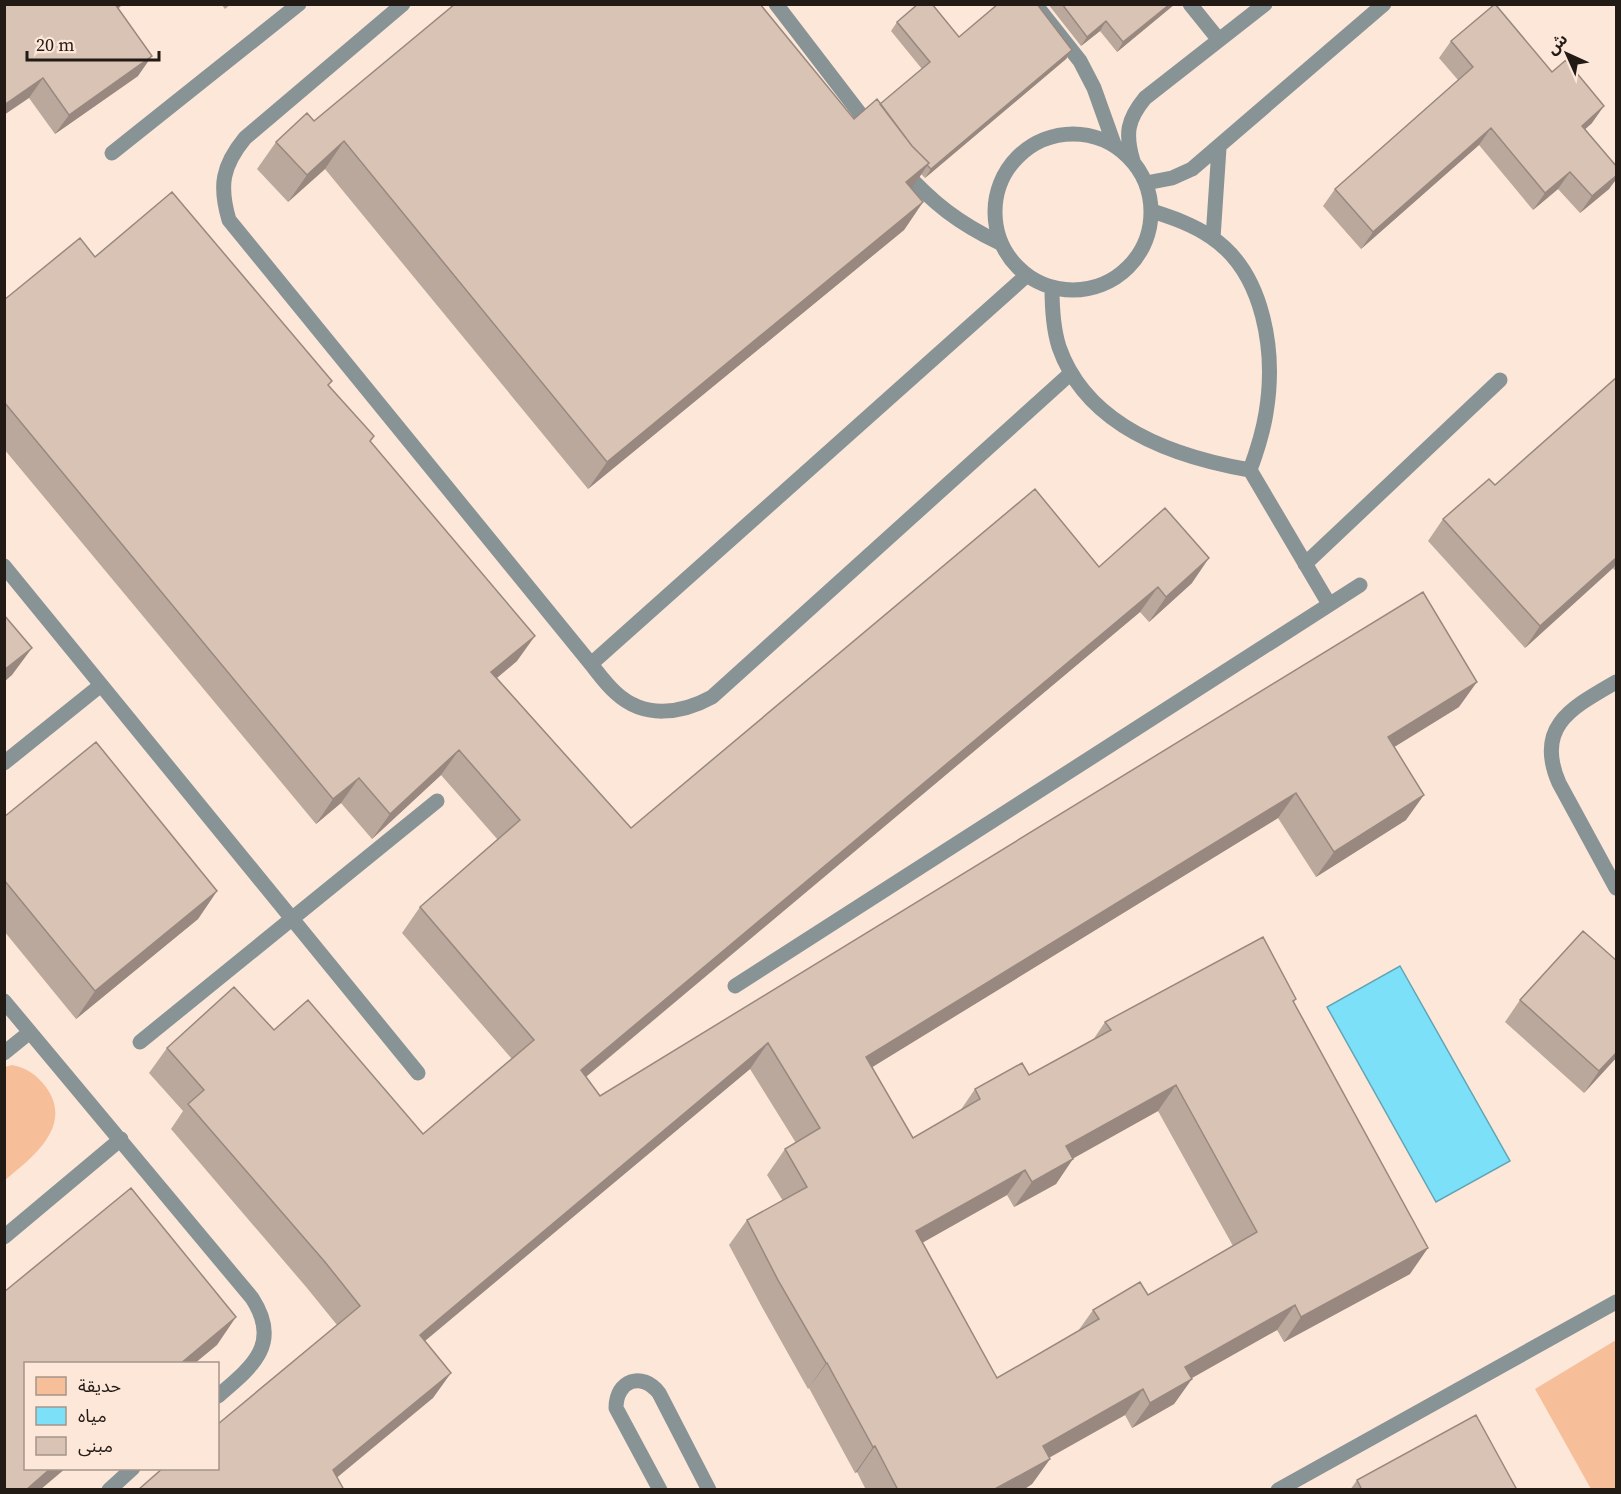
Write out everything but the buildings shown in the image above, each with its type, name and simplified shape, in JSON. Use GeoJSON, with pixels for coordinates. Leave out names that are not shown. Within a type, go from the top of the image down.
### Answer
{"type":"FeatureCollection","features":[{"type":"Feature","properties":{"kind":"lane"},"geometry":{"type":"LineString","coordinates":[[112,153],[299,4]]}},
{"type":"Feature","properties":{"kind":"lane"},"geometry":{"type":"LineString","coordinates":[[403,4],[245,138],[234,151],[226,166],[223,182],[224,201],[229,220],[591,664],[616,694],[633,705],[653,711],[673,712],[693,707],[712,697],[1071,373]]}},
{"type":"Feature","properties":{"kind":"lane"},"geometry":{"type":"LineString","coordinates":[[1035,4],[1080,61],[1094,88],[1114,144]]}},
{"type":"Feature","properties":{"kind":"lane"},"geometry":{"type":"LineString","coordinates":[[1190,4],[1219,40]]}},
{"type":"Feature","properties":{"kind":"lane"},"geometry":{"type":"LineString","coordinates":[[1133,161],[1114,144],[1091,135],[1066,133],[1042,140],[1022,152],[1006,171],[996,194],[994,219],[1000,243],[1015,266],[1026,276],[1052,288],[1073,291],[1093,289],[1113,280],[1129,267],[1141,251],[1149,231],[1152,211],[1146,183],[1133,161],[1127,141],[1131,118],[1145,98],[1265,4]]}},
{"type":"Feature","properties":{"kind":"lane"},"geometry":{"type":"LineString","coordinates":[[1146,183],[1172,178],[1192,169],[1384,4]]}},
{"type":"Feature","properties":{"kind":"lane"},"geometry":{"type":"LineString","coordinates":[[784,8],[880,140]]}},
{"type":"Feature","properties":{"kind":"lane"},"geometry":{"type":"LineString","coordinates":[[1213,238],[1219,148]]}},
{"type":"Feature","properties":{"kind":"lane"},"geometry":{"type":"LineString","coordinates":[[894,158],[922,191],[946,212],[971,229],[1000,243]]}},
{"type":"Feature","properties":{"kind":"lane"},"geometry":{"type":"LineString","coordinates":[[1152,211],[1184,221],[1213,238],[1236,261],[1253,289],[1263,320],[1269,354],[1266,412],[1260,442],[1250,470],[1329,604]]}},
{"type":"Feature","properties":{"kind":"lane"},"geometry":{"type":"LineString","coordinates":[[591,664],[1026,276]]}},
{"type":"Feature","properties":{"kind":"lane"},"geometry":{"type":"LineString","coordinates":[[1052,288],[1053,319],[1057,337],[1071,373],[1091,400],[1116,422],[1179,453],[1214,464],[1250,470]]}},
{"type":"Feature","properties":{"kind":"lane"},"geometry":{"type":"LineString","coordinates":[[1305,564],[1500,380]]}},
{"type":"Feature","properties":{"kind":"lane"},"geometry":{"type":"LineString","coordinates":[[4,566],[418,1073]]}},
{"type":"Feature","properties":{"kind":"lane"},"geometry":{"type":"LineString","coordinates":[[735,986],[1360,585]]}},
{"type":"Feature","properties":{"kind":"lane"},"geometry":{"type":"LineString","coordinates":[[1617,682],[1570,710],[1553,737],[1551,753],[1552,769],[1558,783],[1617,888]]}},
{"type":"Feature","properties":{"kind":"lane"},"geometry":{"type":"LineString","coordinates":[[4,763],[101,685]]}},
{"type":"Feature","properties":{"kind":"lane"},"geometry":{"type":"LineString","coordinates":[[140,1042],[437,801]]}},
{"type":"Feature","properties":{"kind":"lane"},"geometry":{"type":"LineString","coordinates":[[4,1001],[121,1139],[252,1298],[260,1311],[264,1325],[264,1341],[258,1358],[219,1395]]}},
{"type":"Feature","properties":{"kind":"lane"},"geometry":{"type":"LineString","coordinates":[[4,1053],[30,1032]]}},
{"type":"Feature","properties":{"kind":"lane"},"geometry":{"type":"LineString","coordinates":[[4,1237],[121,1139]]}},
{"type":"Feature","properties":{"kind":"lane"},"geometry":{"type":"LineString","coordinates":[[1278,1490],[1617,1302]]}},
{"type":"Feature","properties":{"kind":"lane"},"geometry":{"type":"LineString","coordinates":[[660,1490],[616,1408],[616,1399],[620,1390],[635,1380],[645,1381],[659,1394],[709,1490]]}},
{"type":"Feature","properties":{"kind":"lane"},"geometry":{"type":"LineString","coordinates":[[109,1490],[131,1470]]}},
{"type":"Feature","properties":{"kind":"green space"},"geometry":{"type":"Polygon","coordinates":[[[12,1065],[27,1070],[43,1083],[53,1101],[55,1115],[53,1128],[38,1151],[5,1180],[5,1067],[12,1065]]]}},
{"type":"Feature","properties":{"kind":"green space"},"geometry":{"type":"Polygon","coordinates":[[[1616,1340],[1616,1489],[1591,1489],[1535,1389],[1616,1340]]]}},
{"type":"Feature","properties":{"kind":"water"},"geometry":{"type":"Polygon","coordinates":[[[1400,966],[1510,1161],[1436,1202],[1327,1007],[1400,966]]]}}]}
